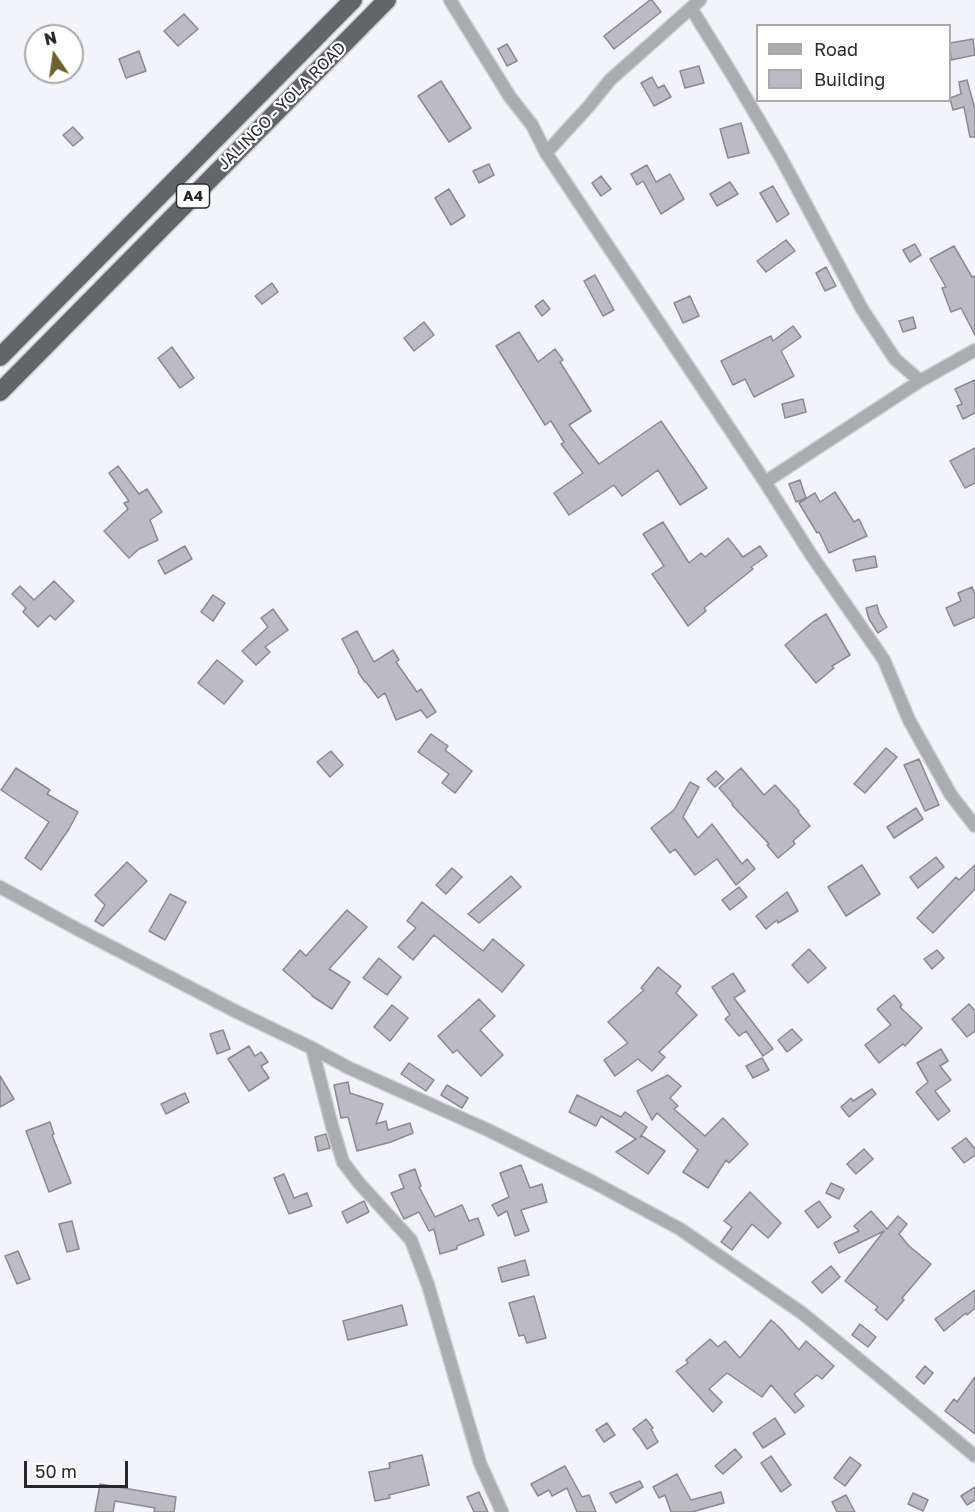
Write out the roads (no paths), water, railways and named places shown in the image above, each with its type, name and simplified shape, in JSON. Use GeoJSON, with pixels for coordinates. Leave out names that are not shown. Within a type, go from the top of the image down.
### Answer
{"type":"FeatureCollection","features":[{"type":"Feature","properties":{"kind":"highway","name":"A4"},"geometry":{"type":"LineString","coordinates":[[0,357],[353,0]]}},
{"type":"Feature","properties":{"kind":"highway","name":"JALINGO - YOLA ROAD"},"geometry":{"type":"LineString","coordinates":[[0,392],[387,0]]}},
{"type":"Feature","properties":{"kind":"street"},"geometry":{"type":"LineString","coordinates":[[450,0],[510,97],[532,125],[546,153],[812,556],[884,660],[914,729],[951,795],[975,826]]}},
{"type":"Feature","properties":{"kind":"street"},"geometry":{"type":"LineString","coordinates":[[546,153],[610,81],[695,4],[862,309],[895,359],[920,381]]}},
{"type":"Feature","properties":{"kind":"street"},"geometry":{"type":"LineString","coordinates":[[765,482],[920,381],[975,350]]}},
{"type":"Feature","properties":{"kind":"street"},"geometry":{"type":"LineString","coordinates":[[0,887],[237,1012],[349,1068],[509,1140],[680,1229],[802,1313],[975,1456]]}},
{"type":"Feature","properties":{"kind":"street"},"geometry":{"type":"LineString","coordinates":[[312,1048],[343,1162],[358,1183],[411,1240],[428,1285],[480,1463],[502,1512]]}}]}
